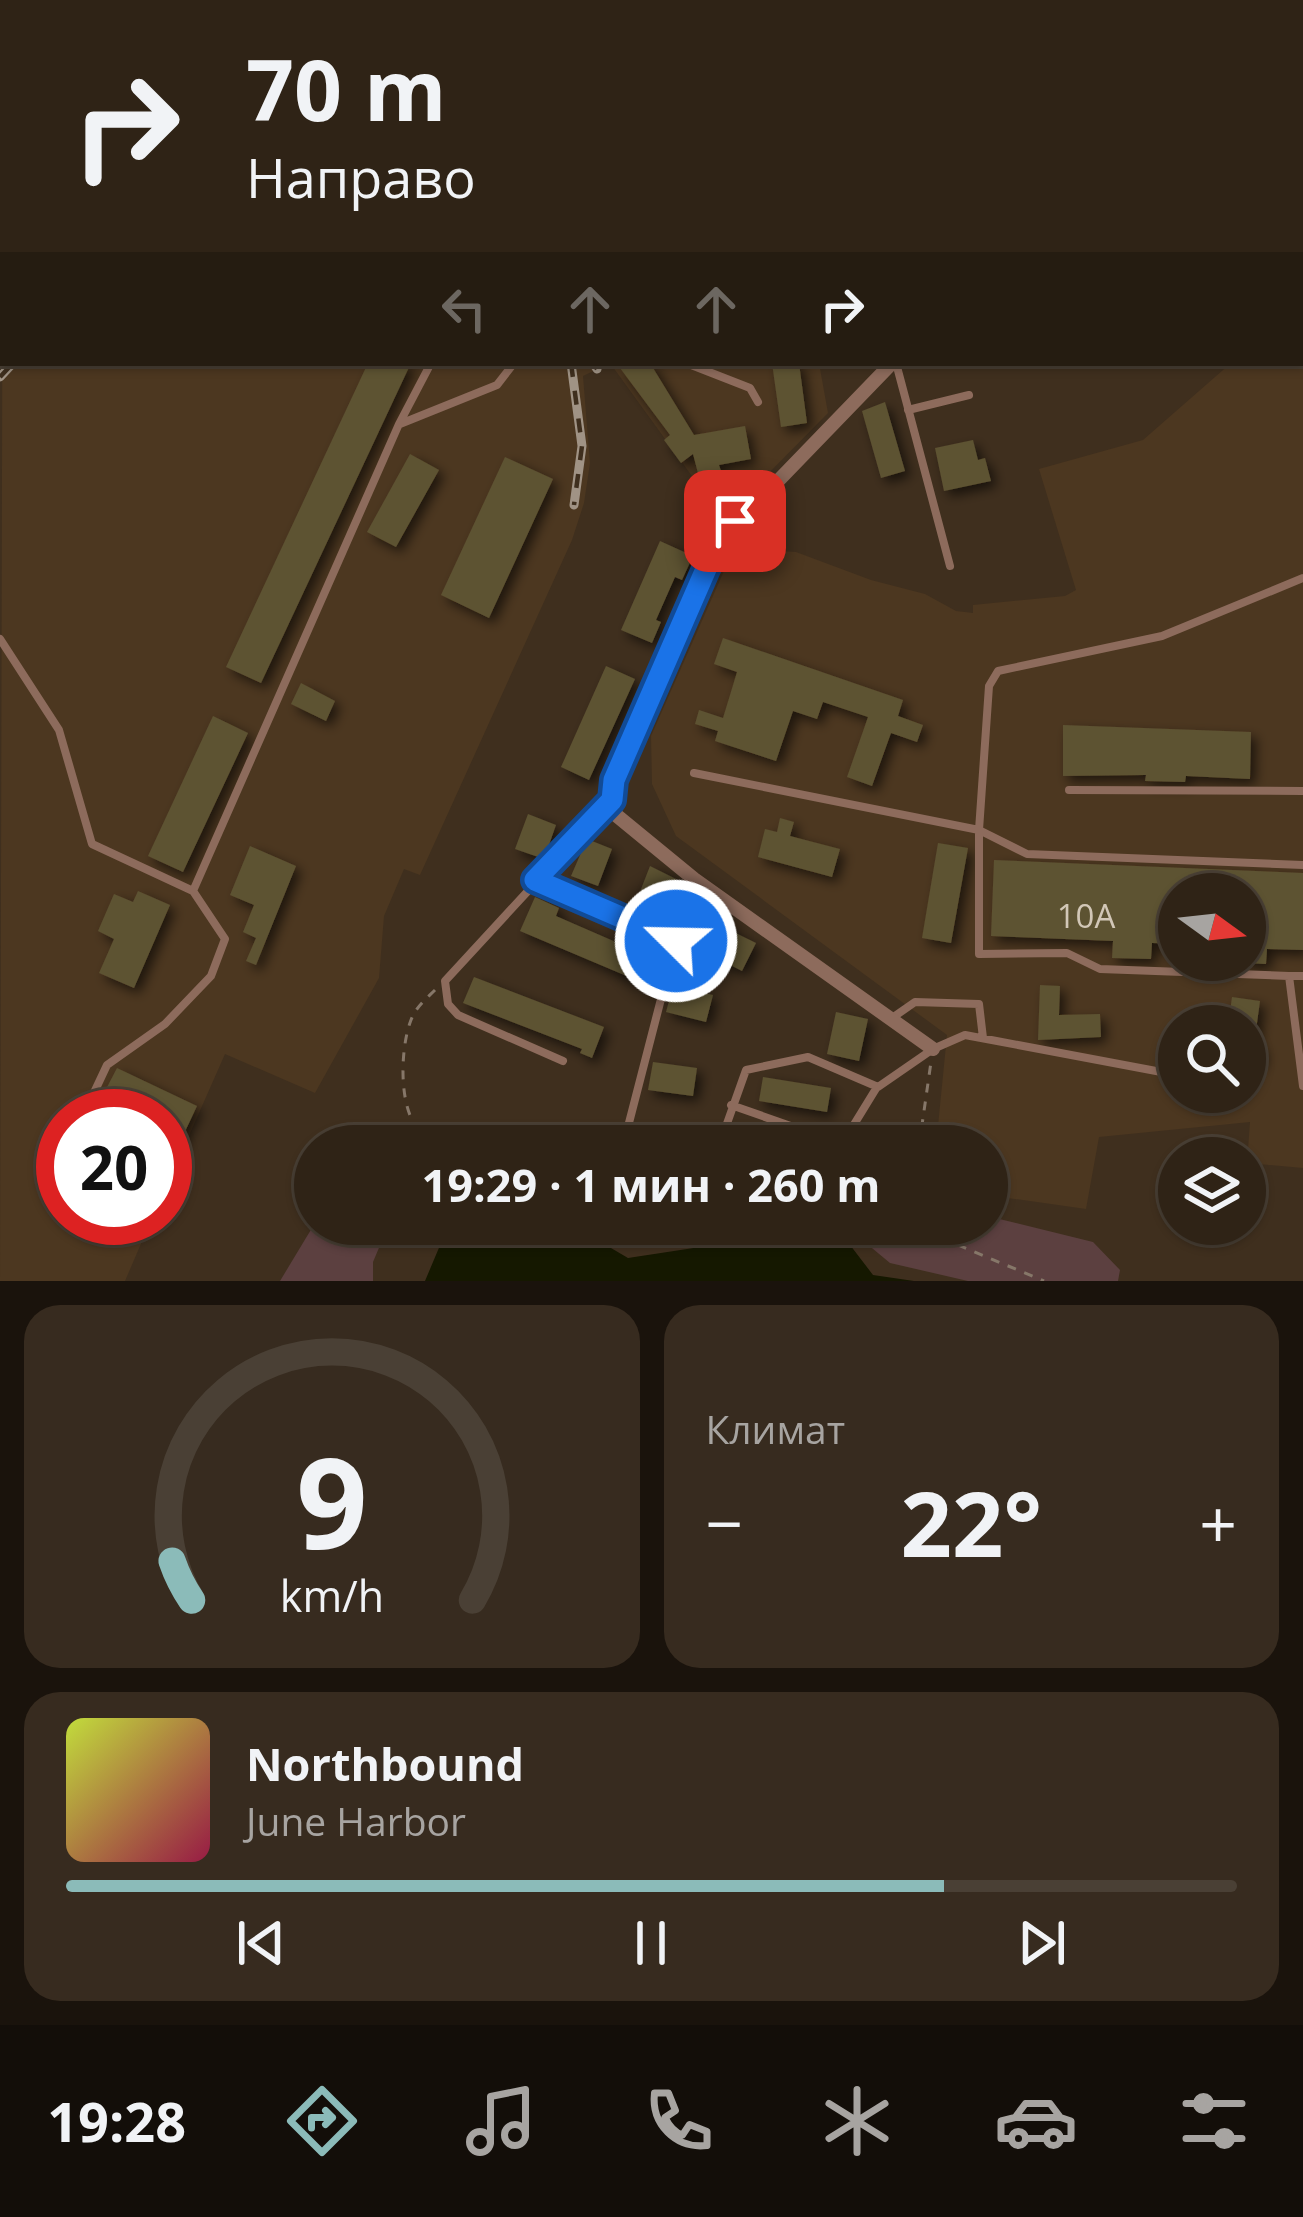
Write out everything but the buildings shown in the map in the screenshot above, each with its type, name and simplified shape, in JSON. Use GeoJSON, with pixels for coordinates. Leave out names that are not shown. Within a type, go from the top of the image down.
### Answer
{"type":"FeatureCollection","features":[{"type":"Feature","properties":{"kind":"street"},"geometry":{"type":"LineString","coordinates":[[891,366],[719,541],[614,780],[612,800],[616,815],[694,880],[933,1049]]}},
{"type":"Feature","properties":{"kind":"lane"},"geometry":{"type":"LineString","coordinates":[[193,891],[428,366]]}},
{"type":"Feature","properties":{"kind":"lane"},"geometry":{"type":"LineString","coordinates":[[399,424],[497,385],[512,366]]}},
{"type":"Feature","properties":{"kind":"lane"},"geometry":{"type":"LineString","coordinates":[[694,366],[750,388],[758,402]]}},
{"type":"Feature","properties":{"kind":"lane"},"geometry":{"type":"LineString","coordinates":[[895,366],[950,566]]}},
{"type":"Feature","properties":{"kind":"lane"},"geometry":{"type":"LineString","coordinates":[[908,410],[969,395]]}},
{"type":"Feature","properties":{"kind":"lane"},"geometry":{"type":"LineString","coordinates":[[1303,578],[1162,636],[998,671],[989,686],[979,830],[979,954],[1067,953],[1100,969],[1303,976]]}},
{"type":"Feature","properties":{"kind":"lane"},"geometry":{"type":"LineString","coordinates":[[0,639],[59,730],[92,844],[193,891],[225,939],[211,976],[165,1024],[107,1065],[96,1089]]}},
{"type":"Feature","properties":{"kind":"lane"},"geometry":{"type":"LineString","coordinates":[[694,773],[979,830],[1027,854],[1303,865]]}},
{"type":"Feature","properties":{"kind":"lane"},"geometry":{"type":"LineString","coordinates":[[1069,790],[1303,791]]}},
{"type":"Feature","properties":{"kind":"lane"},"geometry":{"type":"LineString","coordinates":[[563,1061],[458,1015],[448,1004],[445,981],[612,800]]}},
{"type":"Feature","properties":{"kind":"lane"},"geometry":{"type":"LineString","coordinates":[[535,880],[676,941],[628,1125]]}},
{"type":"Feature","properties":{"kind":"lane"},"geometry":{"type":"LineString","coordinates":[[1289,976],[1303,1086]]}},
{"type":"Feature","properties":{"kind":"lane"},"geometry":{"type":"LineString","coordinates":[[891,1019],[915,1002],[979,1004],[983,1038]]}},
{"type":"Feature","properties":{"kind":"lane"},"geometry":{"type":"LineString","coordinates":[[731,1105],[842,1144],[878,1087],[933,1049],[965,1035],[1158,1071]]}},
{"type":"Feature","properties":{"kind":"lane"},"geometry":{"type":"LineString","coordinates":[[725,1125],[746,1070],[808,1057],[878,1087]]}},
{"type":"Feature","properties":{"kind":"path"},"geometry":{"type":"LineString","coordinates":[[414,1125],[407,1105],[406,1036],[418,1006],[445,981]]}},
{"type":"Feature","properties":{"kind":"path"},"geometry":{"type":"LineString","coordinates":[[922,1125],[933,1049]]}},
{"type":"Feature","properties":{"kind":"path"},"geometry":{"type":"LineString","coordinates":[[958,1245],[1044,1281]]}},
{"type":"Feature","properties":{"kind":"shaded area"},"geometry":{"type":"Polygon","coordinates":[[[2,366],[604,366],[583,376],[590,463],[572,540],[420,875],[404,869],[384,916],[379,978],[315,1093],[225,1054],[192,1129],[192,1089],[36,1089],[36,1245],[140,1245],[125,1281],[0,1281],[2,366]]]}},
{"type":"Feature","properties":{"kind":"shaded area"},"geometry":{"type":"Polygon","coordinates":[[[612,366],[820,366],[828,413],[763,479],[745,487],[734,499],[710,501],[612,366]]]}},
{"type":"Feature","properties":{"kind":"shaded area"},"geometry":{"type":"Polygon","coordinates":[[[1228,366],[1303,366],[1303,1168],[1266,1165],[1266,1137],[1249,1137],[1250,1122],[1099,1137],[1086,1209],[1008,1198],[1008,1125],[938,1125],[947,1035],[676,836],[652,784],[651,736],[739,537],[756,526],[776,541],[780,551],[925,594],[956,611],[973,613],[973,605],[1065,596],[1076,590],[1039,469],[1143,440],[1228,366]]]}},
{"type":"Feature","properties":{"kind":"shaded area"},"geometry":{"type":"Polygon","coordinates":[[[1008,1221],[1093,1242],[1120,1270],[1118,1281],[968,1281],[890,1263],[868,1245],[1008,1245],[1008,1221]]]}},
{"type":"Feature","properties":{"kind":"shaded area"},"geometry":{"type":"Polygon","coordinates":[[[302,1245],[380,1245],[373,1262],[373,1281],[280,1281],[302,1245]]]}},
{"type":"Feature","properties":{"kind":"shaded area"},"geometry":{"type":"Polygon","coordinates":[[[440,1245],[606,1245],[628,1258],[713,1245],[850,1245],[873,1275],[914,1281],[425,1281],[440,1245]]]}},
{"type":"Feature","properties":{"kind":"railway"},"geometry":{"type":"LineString","coordinates":[[0,377],[10,366]]}},
{"type":"Feature","properties":{"kind":"railway"},"geometry":{"type":"LineString","coordinates":[[571,366],[582,446],[574,505]]}},
{"type":"Feature","properties":{"kind":"route"},"geometry":{"type":"LineString","coordinates":[[676,941],[535,880],[612,800],[614,780],[713,553],[735,521]]}}]}
